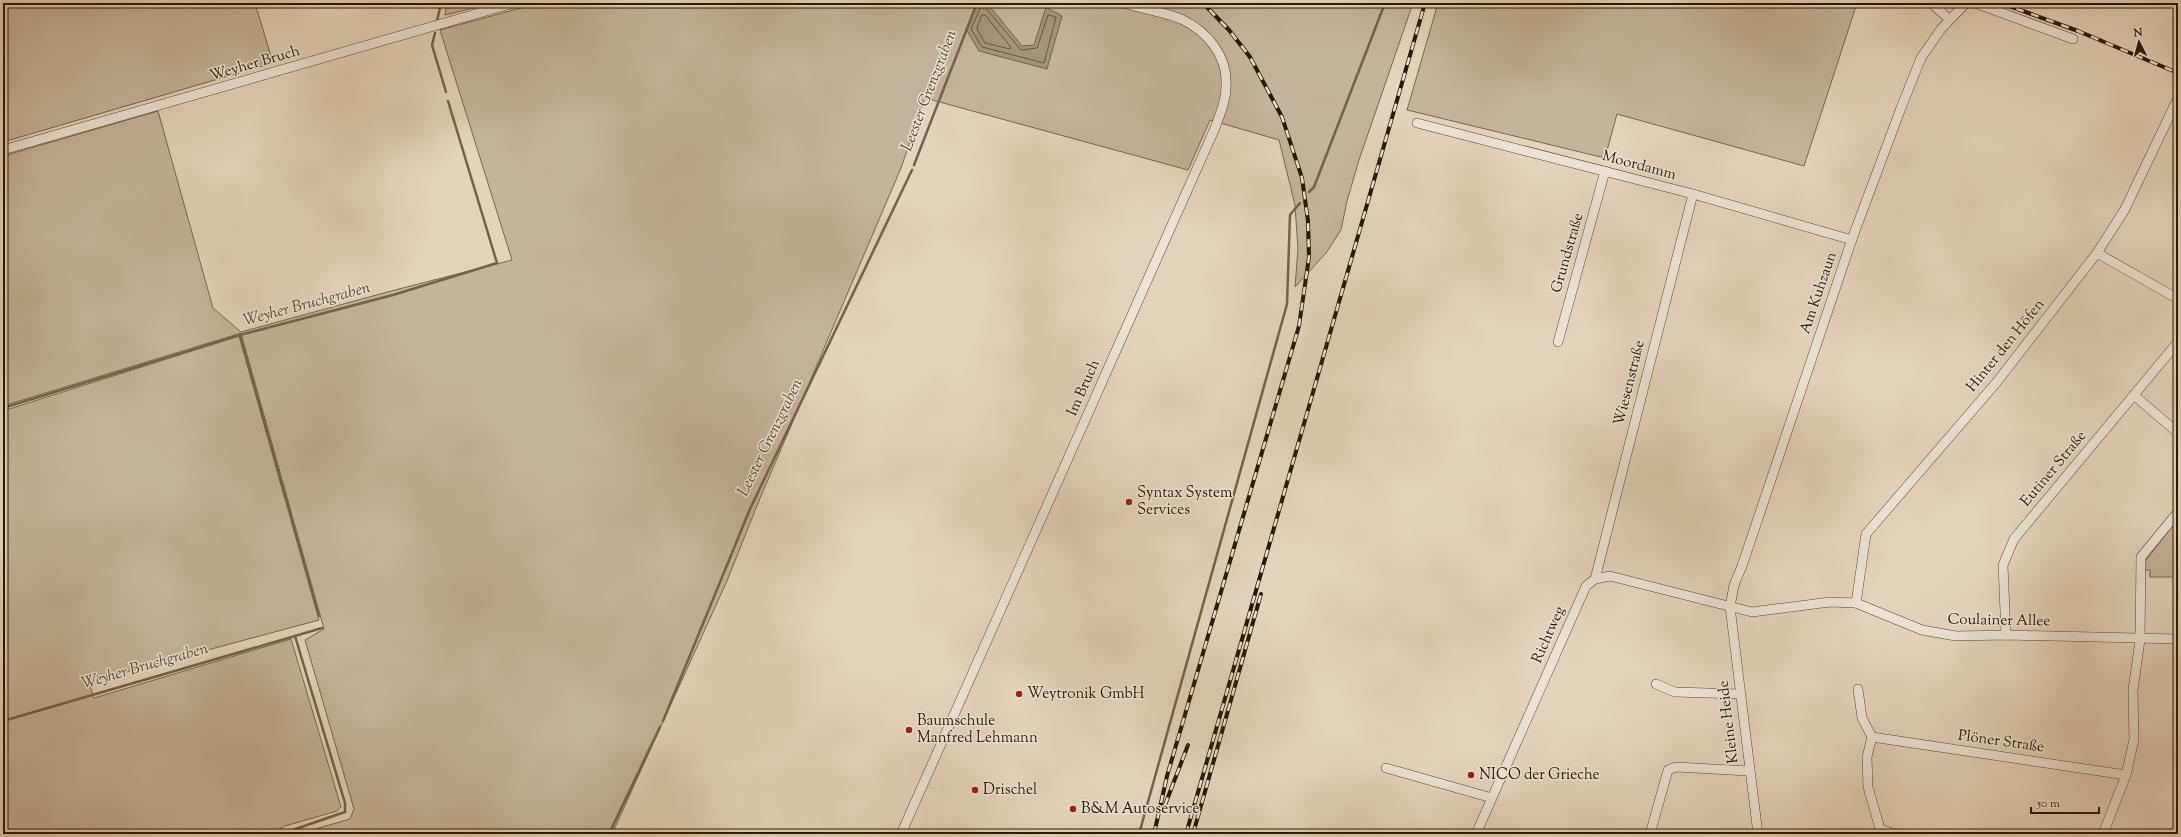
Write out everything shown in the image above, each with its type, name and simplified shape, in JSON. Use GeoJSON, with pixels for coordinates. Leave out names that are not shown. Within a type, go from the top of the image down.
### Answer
{"type":"FeatureCollection","features":[{"type":"Feature","properties":{"kind":"street","name":"Weyher Bruch"},"geometry":{"type":"LineString","coordinates":[[3,150],[514,3]]}},
{"type":"Feature","properties":{"kind":"street","name":"Im Bruch"},"geometry":{"type":"LineString","coordinates":[[900,834],[1202,156],[1224,102],[1227,85],[1223,67],[1213,43],[1204,33],[1180,19],[1122,3]]}},
{"type":"Feature","properties":{"kind":"street"},"geometry":{"type":"LineString","coordinates":[[1931,3],[1949,19]]}},
{"type":"Feature","properties":{"kind":"street","name":"Am Kuhzaun"},"geometry":{"type":"LineString","coordinates":[[1730,607],[1734,585],[1742,566],[1852,240],[1900,108],[1921,58],[1949,19],[1966,3]]}},
{"type":"Feature","properties":{"kind":"street"},"geometry":{"type":"LineString","coordinates":[[1975,3],[2072,40]]}},
{"type":"Feature","properties":{"kind":"street","name":"Hinter den Höfen"},"geometry":{"type":"LineString","coordinates":[[1856,603],[1866,534],[1996,383],[2097,253],[2125,209],[2178,98]]}},
{"type":"Feature","properties":{"kind":"street","name":"Moordamm"},"geometry":{"type":"LineString","coordinates":[[1417,123],[1693,194],[1852,240]]}},
{"type":"Feature","properties":{"kind":"street","name":"Grundstraße"},"geometry":{"type":"LineString","coordinates":[[1558,342],[1605,171]]}},
{"type":"Feature","properties":{"kind":"street","name":"Wiesenstraße"},"geometry":{"type":"LineString","coordinates":[[1595,579],[1693,194]]}},
{"type":"Feature","properties":{"kind":"street"},"geometry":{"type":"LineString","coordinates":[[2097,253],[2178,299]]}},
{"type":"Feature","properties":{"kind":"street","name":"Eutiner Straße"},"geometry":{"type":"LineString","coordinates":[[2006,635],[2003,565],[2014,539],[2135,396],[2178,342]]}},
{"type":"Feature","properties":{"kind":"street"},"geometry":{"type":"LineString","coordinates":[[2135,396],[2178,433]]}},
{"type":"Feature","properties":{"kind":"street"},"geometry":{"type":"LineString","coordinates":[[2103,834],[2126,775],[2134,740],[2133,690],[2140,640],[2141,557],[2178,512]]}},
{"type":"Feature","properties":{"kind":"street"},"geometry":{"type":"LineString","coordinates":[[1595,579],[1610,576],[1730,607]]}},
{"type":"Feature","properties":{"kind":"street","name":"Richtweg"},"geometry":{"type":"LineString","coordinates":[[1477,834],[1586,586],[1595,579]]}},
{"type":"Feature","properties":{"kind":"street","name":"Coulainer Allee"},"geometry":{"type":"LineString","coordinates":[[1730,607],[1752,612],[1830,602],[1856,603],[1937,634],[1961,636],[2006,635],[2140,640],[2178,639]]}},
{"type":"Feature","properties":{"kind":"street","name":"Kleine Heide"},"geometry":{"type":"LineString","coordinates":[[1730,607],[1749,771],[1758,834]]}},
{"type":"Feature","properties":{"kind":"street"},"geometry":{"type":"LineString","coordinates":[[1656,684],[1675,692],[1740,694]]}},
{"type":"Feature","properties":{"kind":"street"},"geometry":{"type":"LineString","coordinates":[[1858,689],[1862,718],[1872,737],[1867,757],[1868,787],[1880,829],[1895,834]]}},
{"type":"Feature","properties":{"kind":"street","name":"Plöner Straße"},"geometry":{"type":"LineString","coordinates":[[1872,737],[2126,775]]}},
{"type":"Feature","properties":{"kind":"street"},"geometry":{"type":"LineString","coordinates":[[1650,834],[1668,770],[1676,767],[1749,771]]}},
{"type":"Feature","properties":{"kind":"street"},"geometry":{"type":"LineString","coordinates":[[1386,768],[1492,798]]}},
{"type":"Feature","properties":{"kind":"shaded area"},"geometry":{"type":"Polygon","coordinates":[[[3,3],[255,3],[273,63],[3,142],[3,3]]]}},
{"type":"Feature","properties":{"kind":"shaded area"},"geometry":{"type":"Polygon","coordinates":[[[447,3],[494,3],[445,15],[447,3]]]}},
{"type":"Feature","properties":{"kind":"shaded area"},"geometry":{"type":"Polygon","coordinates":[[[539,3],[1413,3],[1359,160],[1347,201],[1341,230],[1326,253],[1295,287],[1298,249],[1295,205],[1279,140],[1210,120],[1188,170],[925,98],[901,168],[758,503],[727,581],[612,834],[298,834],[350,819],[354,809],[305,640],[324,629],[241,333],[3,406],[3,156],[158,111],[213,308],[241,332],[512,260],[440,30],[539,3]]]}},
{"type":"Feature","properties":{"kind":"shaded area"},"geometry":{"type":"Polygon","coordinates":[[[1438,3],[1857,3],[1804,166],[1617,114],[1605,158],[1407,110],[1438,3]]]}},
{"type":"Feature","properties":{"kind":"shaded area"},"geometry":{"type":"Polygon","coordinates":[[[239,336],[319,620],[89,682],[94,698],[291,639],[341,807],[337,811],[285,826],[271,834],[3,834],[3,411],[239,336]]]}},
{"type":"Feature","properties":{"kind":"shaded area"},"geometry":{"type":"Polygon","coordinates":[[[2178,519],[2178,577],[2150,577],[2150,570],[2145,570],[2146,560],[2178,519]]]}},
{"type":"Feature","properties":{"kind":"water"},"geometry":{"type":"Polygon","coordinates":[[[977,3],[987,3],[1022,46],[1034,45],[1046,7],[1062,16],[1047,69],[979,51],[966,29],[977,3]]]}},
{"type":"Feature","properties":{"kind":"waterway"},"geometry":{"type":"LineString","coordinates":[[437,21],[441,3]]}},
{"type":"Feature","properties":{"kind":"waterway","name":"Leester Grenzgraben"},"geometry":{"type":"LineString","coordinates":[[914,165],[977,3]]}},
{"type":"Feature","properties":{"kind":"waterway"},"geometry":{"type":"LineString","coordinates":[[1309,192],[1314,187],[1385,3]]}},
{"type":"Feature","properties":{"kind":"waterway"},"geometry":{"type":"LineString","coordinates":[[435,33],[432,45],[446,92]]}},
{"type":"Feature","properties":{"kind":"waterway","name":"Weyher Bruchgraben"},"geometry":{"type":"LineString","coordinates":[[3,408],[240,335],[393,295],[497,263],[448,101]]}},
{"type":"Feature","properties":{"kind":"waterway","name":"Leester Grenzgraben"},"geometry":{"type":"LineString","coordinates":[[663,721],[750,509],[912,170]]}},
{"type":"Feature","properties":{"kind":"waterway"},"geometry":{"type":"LineString","coordinates":[[1139,834],[1287,304],[1290,215],[1300,203]]}},
{"type":"Feature","properties":{"kind":"waterway","name":"Weyher Bruchgraben"},"geometry":{"type":"LineString","coordinates":[[240,335],[319,616]]}},
{"type":"Feature","properties":{"kind":"waterway"},"geometry":{"type":"LineString","coordinates":[[281,834],[345,812],[345,803],[295,636],[322,628]]}},
{"type":"Feature","properties":{"kind":"waterway","name":"Weyher Bruchgraben"},"geometry":{"type":"LineString","coordinates":[[3,721],[295,636]]}},
{"type":"Feature","properties":{"kind":"waterway","name":"Leester Grenzgraben"},"geometry":{"type":"LineString","coordinates":[[609,834],[660,727]]}},
{"type":"Feature","properties":{"kind":"railway"},"geometry":{"type":"LineString","coordinates":[[1154,834],[1167,776],[1299,326],[1309,257],[1308,221],[1302,178],[1282,117],[1250,57],[1229,30],[1203,3]]}},
{"type":"Feature","properties":{"kind":"railway"},"geometry":{"type":"LineString","coordinates":[[1186,834],[1425,3]]}},
{"type":"Feature","properties":{"kind":"railway"},"geometry":{"type":"LineString","coordinates":[[2001,3],[2078,31],[2178,73]]}},
{"type":"Feature","properties":{"kind":"railway"},"geometry":{"type":"LineString","coordinates":[[1193,834],[1261,594]]}},
{"type":"Feature","properties":{"kind":"railway"},"geometry":{"type":"LineString","coordinates":[[1165,805],[1188,745]]}},
{"type":"Feature","properties":{"kind":"place","name":"Syntax System Services"},"geometry":{"type":"Point","coordinates":[1129,502]}},
{"type":"Feature","properties":{"kind":"place","name":"Weytronik GmbH"},"geometry":{"type":"Point","coordinates":[1019,694]}},
{"type":"Feature","properties":{"kind":"place","name":"Baumschule Manfred Lehmann"},"geometry":{"type":"Point","coordinates":[909,730]}},
{"type":"Feature","properties":{"kind":"place","name":"NICO der Grieche"},"geometry":{"type":"Point","coordinates":[1471,775]}},
{"type":"Feature","properties":{"kind":"place","name":"Drischel"},"geometry":{"type":"Point","coordinates":[975,790]}},
{"type":"Feature","properties":{"kind":"place","name":"B&M Autoservice"},"geometry":{"type":"Point","coordinates":[1073,809]}}]}
